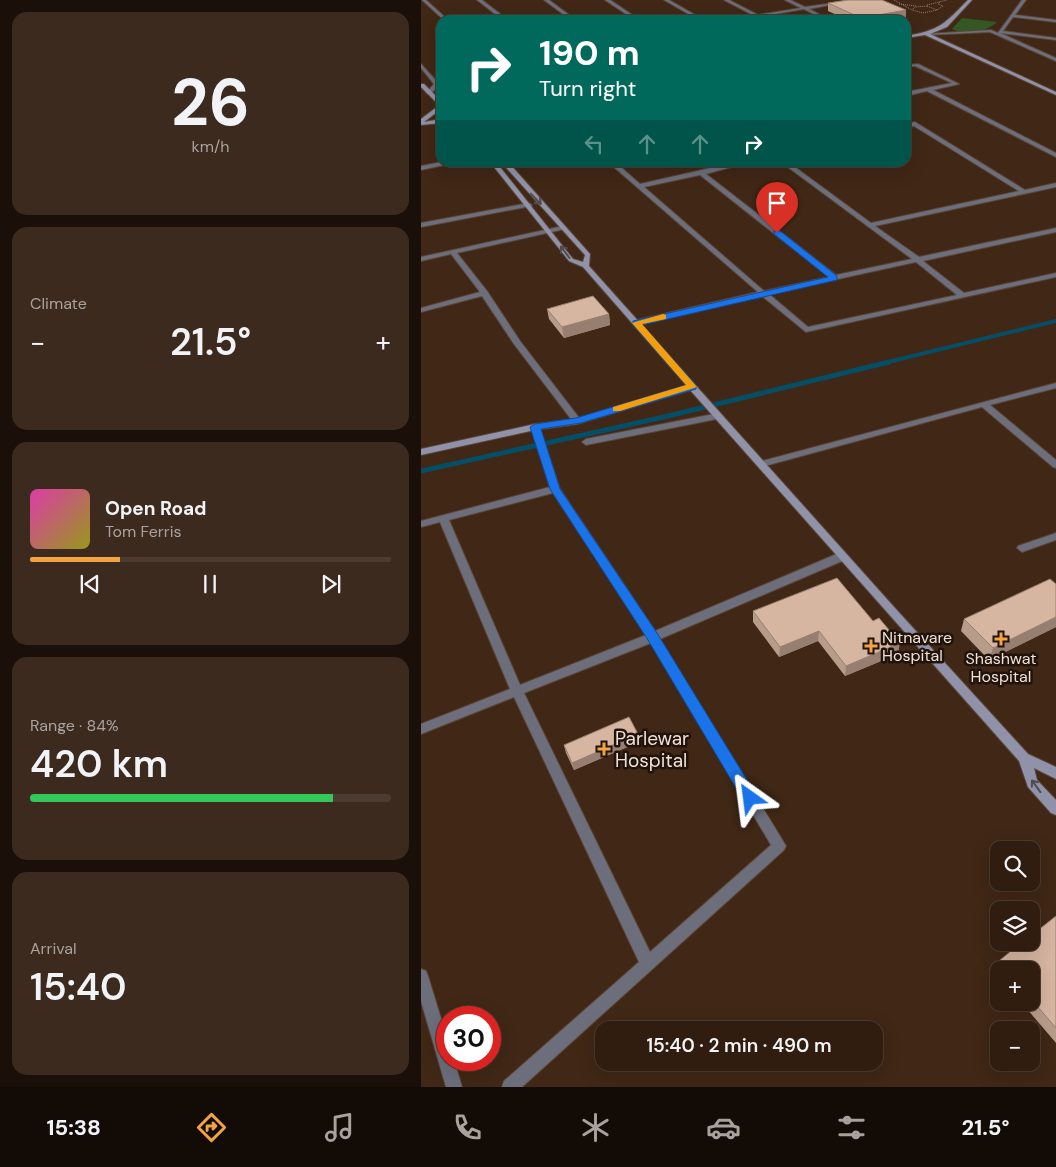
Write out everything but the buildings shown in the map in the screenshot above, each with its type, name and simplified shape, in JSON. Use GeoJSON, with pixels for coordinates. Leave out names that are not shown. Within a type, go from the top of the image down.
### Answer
{"type":"FeatureCollection","features":[{"type":"Feature","properties":{"kind":"main road"},"geometry":{"type":"LineString","coordinates":[[911,36],[926,34],[945,26],[970,0]]}},
{"type":"Feature","properties":{"kind":"main road"},"geometry":{"type":"LineString","coordinates":[[926,34],[1056,94]]}},
{"type":"Feature","properties":{"kind":"main road"},"geometry":{"type":"LineString","coordinates":[[422,85],[436,98]]}},
{"type":"Feature","properties":{"kind":"main road"},"geometry":{"type":"LineString","coordinates":[[421,90],[429,93]]}},
{"type":"Feature","properties":{"kind":"main road"},"geometry":{"type":"LineString","coordinates":[[421,123],[436,112]]}},
{"type":"Feature","properties":{"kind":"main road"},"geometry":{"type":"LineString","coordinates":[[421,123],[436,122]]}},
{"type":"Feature","properties":{"kind":"main road"},"geometry":{"type":"LineString","coordinates":[[421,129],[436,127]]}},
{"type":"Feature","properties":{"kind":"main road"},"geometry":{"type":"LineString","coordinates":[[497,167],[571,260],[585,266],[1024,758],[1032,783],[1056,809]]}},
{"type":"Feature","properties":{"kind":"main road"},"geometry":{"type":"LineString","coordinates":[[508,167],[588,256],[585,266]]}},
{"type":"Feature","properties":{"kind":"main road"},"geometry":{"type":"LineString","coordinates":[[421,452],[577,421],[692,387]]}},
{"type":"Feature","properties":{"kind":"main road"},"geometry":{"type":"LineString","coordinates":[[1024,758],[1052,770],[1056,774]]}},
{"type":"Feature","properties":{"kind":"street"},"geometry":{"type":"LineString","coordinates":[[424,0],[440,15]]}},
{"type":"Feature","properties":{"kind":"street"},"geometry":{"type":"LineString","coordinates":[[479,0],[499,15]]}},
{"type":"Feature","properties":{"kind":"street"},"geometry":{"type":"LineString","coordinates":[[546,0],[567,15]]}},
{"type":"Feature","properties":{"kind":"street"},"geometry":{"type":"LineString","coordinates":[[607,0],[630,15]]}},
{"type":"Feature","properties":{"kind":"street"},"geometry":{"type":"LineString","coordinates":[[666,0],[693,15]]}},
{"type":"Feature","properties":{"kind":"street"},"geometry":{"type":"LineString","coordinates":[[726,0],[755,15]]}},
{"type":"Feature","properties":{"kind":"street"},"geometry":{"type":"LineString","coordinates":[[787,0],[818,15]]}},
{"type":"Feature","properties":{"kind":"street"},"geometry":{"type":"LineString","coordinates":[[763,15],[853,0]]}},
{"type":"Feature","properties":{"kind":"street"},"geometry":{"type":"LineString","coordinates":[[1000,32],[1024,0]]}},
{"type":"Feature","properties":{"kind":"street"},"geometry":{"type":"LineString","coordinates":[[1013,16],[1056,21]]}},
{"type":"Feature","properties":{"kind":"street"},"geometry":{"type":"LineString","coordinates":[[991,31],[1056,60]]}},
{"type":"Feature","properties":{"kind":"street"},"geometry":{"type":"LineString","coordinates":[[926,34],[991,31],[1056,39]]}},
{"type":"Feature","properties":{"kind":"street"},"geometry":{"type":"LineString","coordinates":[[911,62],[957,84],[911,93]]}},
{"type":"Feature","properties":{"kind":"street"},"geometry":{"type":"LineString","coordinates":[[911,65],[916,64]]}},
{"type":"Feature","properties":{"kind":"street"},"geometry":{"type":"LineString","coordinates":[[421,65],[436,83]]}},
{"type":"Feature","properties":{"kind":"street"},"geometry":{"type":"LineString","coordinates":[[429,93],[436,85]]}},
{"type":"Feature","properties":{"kind":"street"},"geometry":{"type":"LineString","coordinates":[[928,90],[1056,155]]}},
{"type":"Feature","properties":{"kind":"street"},"geometry":{"type":"LineString","coordinates":[[911,122],[1024,192]]}},
{"type":"Feature","properties":{"kind":"street"},"geometry":{"type":"LineString","coordinates":[[911,125],[915,124]]}},
{"type":"Feature","properties":{"kind":"street"},"geometry":{"type":"LineString","coordinates":[[421,168],[436,165]]}},
{"type":"Feature","properties":{"kind":"street"},"geometry":{"type":"LineString","coordinates":[[617,167],[806,330],[1056,275]]}},
{"type":"Feature","properties":{"kind":"street"},"geometry":{"type":"LineString","coordinates":[[640,186],[726,167]]}},
{"type":"Feature","properties":{"kind":"street"},"geometry":{"type":"LineString","coordinates":[[792,167],[918,260],[963,296]]}},
{"type":"Feature","properties":{"kind":"street"},"geometry":{"type":"LineString","coordinates":[[701,173],[835,278]]}},
{"type":"Feature","properties":{"kind":"street"},"geometry":{"type":"LineString","coordinates":[[869,225],[1056,185]]}},
{"type":"Feature","properties":{"kind":"street"},"geometry":{"type":"LineString","coordinates":[[421,226],[529,205]]}},
{"type":"Feature","properties":{"kind":"street"},"geometry":{"type":"LineString","coordinates":[[421,259],[563,228]]}},
{"type":"Feature","properties":{"kind":"street"},"geometry":{"type":"LineString","coordinates":[[636,323],[763,293],[1056,230]]}},
{"type":"Feature","properties":{"kind":"street"},"geometry":{"type":"LineString","coordinates":[[453,252],[484,293],[517,342],[577,421]]}},
{"type":"Feature","properties":{"kind":"street"},"geometry":{"type":"LineString","coordinates":[[421,310],[484,293]]}},
{"type":"Feature","properties":{"kind":"street"},"geometry":{"type":"LineString","coordinates":[[761,464],[1056,385]]}},
{"type":"Feature","properties":{"kind":"street"},"geometry":{"type":"LineString","coordinates":[[984,405],[1056,465]]}},
{"type":"Feature","properties":{"kind":"street"},"geometry":{"type":"LineString","coordinates":[[586,442],[718,415]]}},
{"type":"Feature","properties":{"kind":"street"},"geometry":{"type":"LineString","coordinates":[[510,1087],[779,846],[653,637],[555,489],[536,430]]}},
{"type":"Feature","properties":{"kind":"street"},"geometry":{"type":"LineString","coordinates":[[421,524],[555,489]]}},
{"type":"Feature","properties":{"kind":"street"},"geometry":{"type":"LineString","coordinates":[[443,518],[517,691],[648,964]]}},
{"type":"Feature","properties":{"kind":"street"},"geometry":{"type":"LineString","coordinates":[[1022,548],[1056,536]]}},
{"type":"Feature","properties":{"kind":"street"},"geometry":{"type":"LineString","coordinates":[[421,729],[653,637],[843,556]]}},
{"type":"Feature","properties":{"kind":"street"},"geometry":{"type":"LineString","coordinates":[[421,976],[454,1087]]}},
{"type":"Feature","properties":{"kind":"path"},"geometry":{"type":"LineString","coordinates":[[894,0],[912,10],[927,13],[943,6],[938,4],[940,2]]}},
{"type":"Feature","properties":{"kind":"path"},"geometry":{"type":"LineString","coordinates":[[912,10],[919,6],[947,0]]}},
{"type":"Feature","properties":{"kind":"path"},"geometry":{"type":"LineString","coordinates":[[899,4],[931,7],[937,10]]}},
{"type":"Feature","properties":{"kind":"green space"},"geometry":{"type":"Polygon","coordinates":[[[962,18],[997,22],[988,28],[976,32],[963,32],[952,29],[962,18]]]}},
{"type":"Feature","properties":{"kind":"waterway"},"geometry":{"type":"LineString","coordinates":[[884,363],[1056,321]]}},
{"type":"Feature","properties":{"kind":"waterway"},"geometry":{"type":"LineString","coordinates":[[421,471],[664,417],[889,362]]}},
{"type":"Feature","properties":{"kind":"slow traffic"},"geometry":{"type":"LineString","coordinates":[[617,409],[692,387],[636,323],[663,317]]}},
{"type":"Feature","properties":{"kind":"place","name":"Shashwat Hospital"},"geometry":{"type":"Point","coordinates":[1001,639]}},
{"type":"Feature","properties":{"kind":"place","name":"Nitnavare Hospital"},"geometry":{"type":"Point","coordinates":[871,646]}},
{"type":"Feature","properties":{"kind":"place","name":"Parlewar Hospital"},"geometry":{"type":"Point","coordinates":[604,749]}},
{"type":"Feature","properties":{"kind":"route"},"geometry":{"type":"LineString","coordinates":[[750,798],[653,637],[555,489],[535,427],[577,421],[692,387],[636,323],[835,278],[777,233]]}}]}
